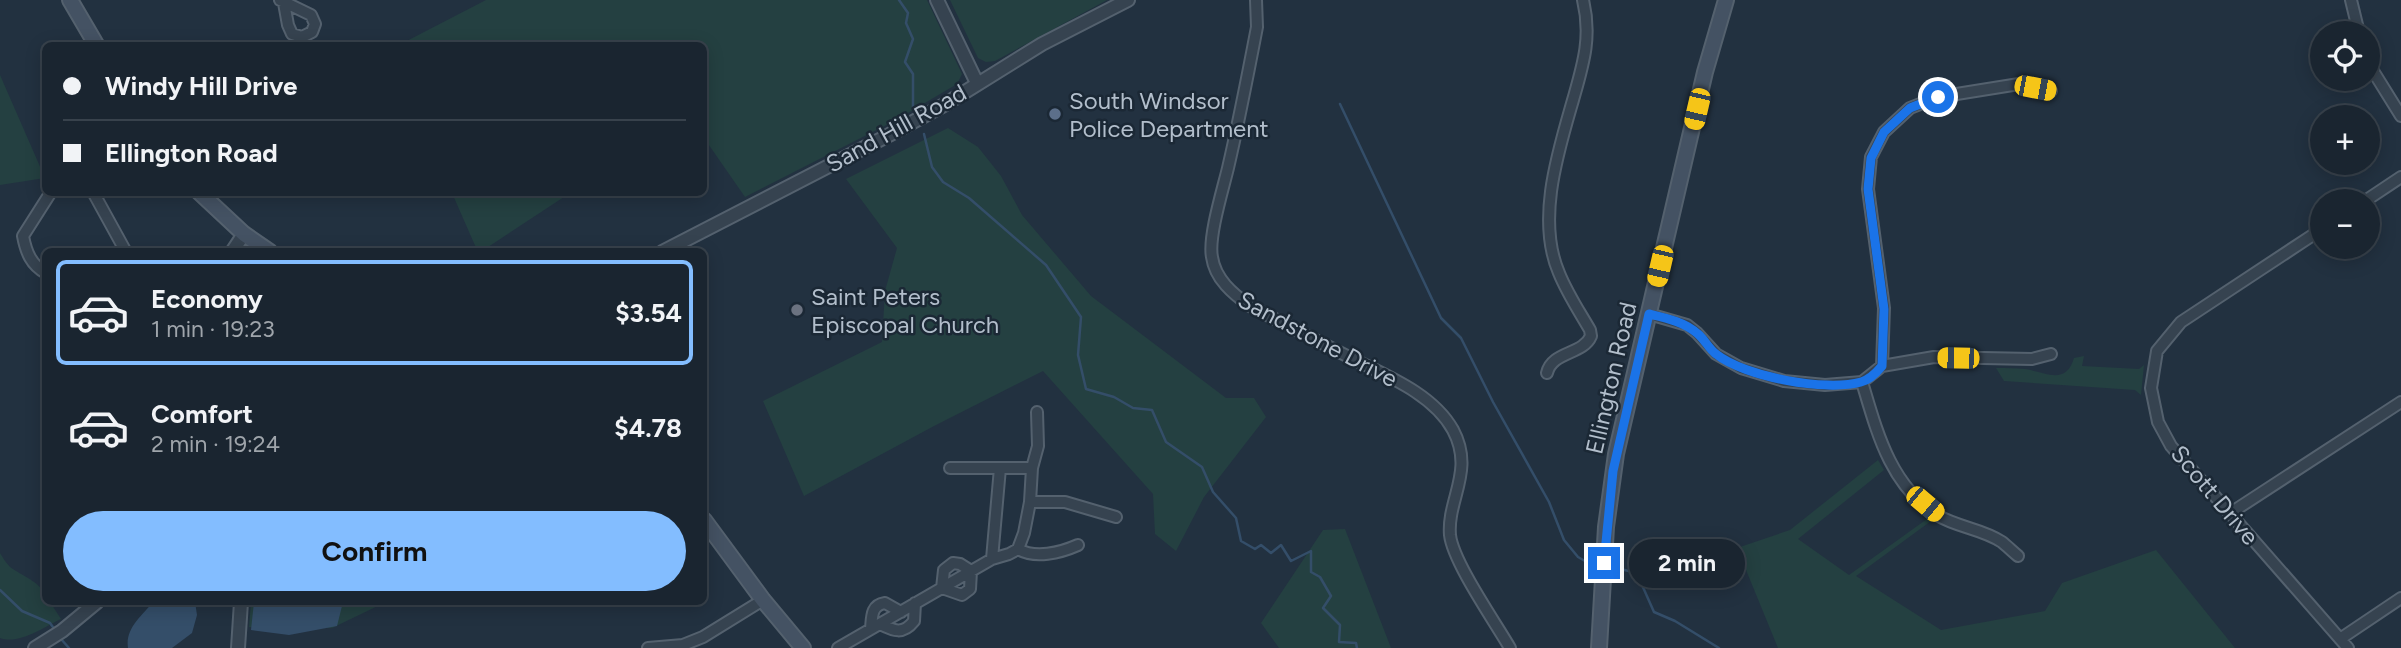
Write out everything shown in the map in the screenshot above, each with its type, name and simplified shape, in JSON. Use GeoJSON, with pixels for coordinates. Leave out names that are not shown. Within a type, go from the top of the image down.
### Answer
{"type":"FeatureCollection","features":[{"type":"Feature","properties":{"kind":"main road"},"geometry":{"type":"LineString","coordinates":[[71,0],[95,42]]}},
{"type":"Feature","properties":{"kind":"main road","name":"Ellington Road"},"geometry":{"type":"LineString","coordinates":[[1599,648],[1610,489],[1705,72],[1726,0]]}},
{"type":"Feature","properties":{"kind":"main road"},"geometry":{"type":"LineString","coordinates":[[203,196],[244,234],[264,248]]}},
{"type":"Feature","properties":{"kind":"main road"},"geometry":{"type":"LineString","coordinates":[[707,524],[762,600],[803,648]]}},
{"type":"Feature","properties":{"kind":"street"},"geometry":{"type":"LineString","coordinates":[[937,0],[977,83]]}},
{"type":"Feature","properties":{"kind":"street","name":"Sand Hill Road"},"geometry":{"type":"LineString","coordinates":[[670,248],[889,135],[944,105],[1053,38],[1128,0]]}},
{"type":"Feature","properties":{"kind":"street","name":"Sandstone Drive"},"geometry":{"type":"LineString","coordinates":[[1256,0],[1257,27],[1213,235],[1211,256],[1216,270],[1230,292],[1250,306],[1407,387],[1441,414],[1454,431],[1461,454],[1461,481],[1450,534],[1455,554],[1510,648]]}},
{"type":"Feature","properties":{"kind":"street"},"geometry":{"type":"LineString","coordinates":[[1547,373],[1550,364],[1586,344],[1591,336],[1555,264],[1550,213],[1560,147],[1584,62],[1588,32],[1583,0]]}},
{"type":"Feature","properties":{"kind":"street"},"geometry":{"type":"LineString","coordinates":[[2351,0],[2356,21]]}},
{"type":"Feature","properties":{"kind":"street"},"geometry":{"type":"LineString","coordinates":[[2380,82],[2401,116]]}},
{"type":"Feature","properties":{"kind":"street"},"geometry":{"type":"LineString","coordinates":[[1882,366],[1884,309],[1868,189],[1871,158],[1884,132],[1910,108],[1938,97],[2019,84],[2051,91]]}},
{"type":"Feature","properties":{"kind":"street"},"geometry":{"type":"LineString","coordinates":[[2380,191],[2401,177]]}},
{"type":"Feature","properties":{"kind":"street"},"geometry":{"type":"LineString","coordinates":[[42,272],[36,268],[26,251],[23,236],[48,196]]}},
{"type":"Feature","properties":{"kind":"street"},"geometry":{"type":"LineString","coordinates":[[95,196],[124,248]]}},
{"type":"Feature","properties":{"kind":"street"},"geometry":{"type":"LineString","coordinates":[[235,248],[244,234]]}},
{"type":"Feature","properties":{"kind":"street","name":"Scott Drive"},"geometry":{"type":"LineString","coordinates":[[2310,237],[2181,322],[2157,351],[2151,388],[2158,422],[2171,446],[2344,644]]}},
{"type":"Feature","properties":{"kind":"street"},"geometry":{"type":"LineString","coordinates":[[1649,314],[1686,325],[1716,354],[1741,368],[1784,381],[1825,385],[1862,382],[1882,366],[1934,357],[2032,359],[2051,354]]}},
{"type":"Feature","properties":{"kind":"street"},"geometry":{"type":"LineString","coordinates":[[1862,382],[1877,435],[1892,467],[1912,494],[1937,515],[2000,540],[2018,556]]}},
{"type":"Feature","properties":{"kind":"street"},"geometry":{"type":"LineString","coordinates":[[2229,514],[2401,402]]}},
{"type":"Feature","properties":{"kind":"street"},"geometry":{"type":"LineString","coordinates":[[838,648],[992,559],[1018,549],[1024,533],[1030,502],[1032,468],[1038,446],[1037,412]]}},
{"type":"Feature","properties":{"kind":"street"},"geometry":{"type":"LineString","coordinates":[[950,468],[1032,468]]}},
{"type":"Feature","properties":{"kind":"street"},"geometry":{"type":"LineString","coordinates":[[992,559],[1000,468]]}},
{"type":"Feature","properties":{"kind":"street"},"geometry":{"type":"LineString","coordinates":[[1030,502],[1065,502],[1116,517]]}},
{"type":"Feature","properties":{"kind":"street"},"geometry":{"type":"LineString","coordinates":[[1018,549],[1026,554],[1044,554],[1060,552],[1078,545]]}},
{"type":"Feature","properties":{"kind":"street"},"geometry":{"type":"LineString","coordinates":[[942,588],[944,570],[949,564],[960,564],[971,571]]}},
{"type":"Feature","properties":{"kind":"street"},"geometry":{"type":"LineString","coordinates":[[942,588],[958,595],[965,594],[971,585],[971,571]]}},
{"type":"Feature","properties":{"kind":"street"},"geometry":{"type":"LineString","coordinates":[[2344,644],[2401,598]]}},
{"type":"Feature","properties":{"kind":"street"},"geometry":{"type":"LineString","coordinates":[[648,648],[683,645],[703,637],[762,600]]}},
{"type":"Feature","properties":{"kind":"street"},"geometry":{"type":"LineString","coordinates":[[875,626],[873,611],[878,605],[885,603],[901,612]]}},
{"type":"Feature","properties":{"kind":"street"},"geometry":{"type":"LineString","coordinates":[[875,626],[896,631],[906,629],[914,621],[915,603]]}},
{"type":"Feature","properties":{"kind":"street"},"geometry":{"type":"LineString","coordinates":[[35,648],[58,634],[93,605]]}},
{"type":"Feature","properties":{"kind":"street"},"geometry":{"type":"LineString","coordinates":[[238,648],[241,605]]}},
{"type":"Feature","properties":{"kind":"green space"},"geometry":{"type":"Polygon","coordinates":[[[486,0],[927,0],[962,74],[957,84],[896,120],[745,197],[707,142],[707,42],[405,42],[486,0]]]}},
{"type":"Feature","properties":{"kind":"green space"},"geometry":{"type":"Polygon","coordinates":[[[950,0],[1107,0],[995,61],[986,62],[978,58],[950,0]]]}},
{"type":"Feature","properties":{"kind":"green space"},"geometry":{"type":"Polygon","coordinates":[[[0,75],[42,171],[42,178],[0,185],[0,75]]]}},
{"type":"Feature","properties":{"kind":"green space"},"geometry":{"type":"Polygon","coordinates":[[[948,128],[978,147],[1001,176],[1022,215],[1091,296],[1226,398],[1254,398],[1266,417],[1204,497],[1176,551],[1155,534],[1153,494],[1043,371],[804,496],[763,401],[882,342],[885,291],[897,248],[846,179],[948,128]]]}},
{"type":"Feature","properties":{"kind":"green space"},"geometry":{"type":"Polygon","coordinates":[[[453,196],[565,196],[487,248],[476,248],[453,196]]]}},
{"type":"Feature","properties":{"kind":"green space"},"geometry":{"type":"Polygon","coordinates":[[[2084,356],[2082,366],[2139,369],[2144,365],[2141,395],[2135,390],[2004,381],[1996,368],[2025,369],[2060,375],[2066,372],[2074,358],[2084,356]]]}},
{"type":"Feature","properties":{"kind":"green space"},"geometry":{"type":"Polygon","coordinates":[[[1878,460],[1884,470],[1798,539],[1849,575],[1927,519],[1931,521],[1856,576],[1941,630],[2045,611],[2062,583],[2156,550],[2235,648],[1778,648],[1737,548],[1790,530],[1878,460]]]}},
{"type":"Feature","properties":{"kind":"green space"},"geometry":{"type":"Polygon","coordinates":[[[1345,529],[1391,648],[1279,648],[1261,623],[1323,530],[1345,529]]]}},
{"type":"Feature","properties":{"kind":"green space"},"geometry":{"type":"Polygon","coordinates":[[[0,553],[10,567],[38,585],[42,590],[42,605],[52,605],[61,619],[23,637],[7,640],[0,638],[0,553]]]}},
{"type":"Feature","properties":{"kind":"green space"},"geometry":{"type":"Polygon","coordinates":[[[251,605],[380,605],[332,628],[249,627],[251,605]]]}},
{"type":"Feature","properties":{"kind":"water"},"geometry":{"type":"Polygon","coordinates":[[[150,605],[195,605],[197,615],[192,633],[172,648],[128,648],[129,634],[150,605]]]}},
{"type":"Feature","properties":{"kind":"water"},"geometry":{"type":"Polygon","coordinates":[[[254,605],[342,605],[337,626],[289,635],[251,630],[254,605]]]}},
{"type":"Feature","properties":{"kind":"waterway"},"geometry":{"type":"LineString","coordinates":[[899,0],[908,13],[906,23],[913,39],[905,62],[913,74],[913,109]]}},
{"type":"Feature","properties":{"kind":"waterway"},"geometry":{"type":"LineString","coordinates":[[1340,104],[1441,318],[1461,338],[1549,502],[1564,540],[1578,557],[1590,564]]}},
{"type":"Feature","properties":{"kind":"waterway"},"geometry":{"type":"LineString","coordinates":[[924,134],[932,167],[943,182],[969,198],[1046,265],[1081,317],[1078,355],[1086,389],[1114,397],[1133,408],[1152,410],[1166,442],[1202,467],[1213,492],[1236,518],[1241,541],[1255,549],[1261,545],[1271,553],[1281,545],[1291,561],[1311,551],[1311,572],[1320,577],[1331,596],[1323,608],[1340,625],[1339,642],[1356,643],[1357,648]]}},
{"type":"Feature","properties":{"kind":"waterway"},"geometry":{"type":"LineString","coordinates":[[1616,568],[1633,572],[1654,612],[1675,621],[1719,648]]}},
{"type":"Feature","properties":{"kind":"waterway"},"geometry":{"type":"LineString","coordinates":[[0,590],[22,611],[50,623],[55,630]]}},
{"type":"Feature","properties":{"kind":"waterway"},"geometry":{"type":"LineString","coordinates":[[61,639],[69,648]]}},
{"type":"Feature","properties":{"kind":"place","name":"South Windsor Police Department"},"geometry":{"type":"Point","coordinates":[1055,114]}},
{"type":"Feature","properties":{"kind":"place","name":"Saint Peters Episcopal Church"},"geometry":{"type":"Point","coordinates":[797,310]}},
{"type":"Feature","properties":{"kind":"route"},"geometry":{"type":"LineString","coordinates":[[1604,563],[1613,471],[1649,314],[1686,325],[1716,354],[1741,368],[1784,381],[1825,385],[1862,382],[1882,366],[1884,309],[1868,189],[1871,158],[1884,132],[1910,108],[1938,97]]}}]}
